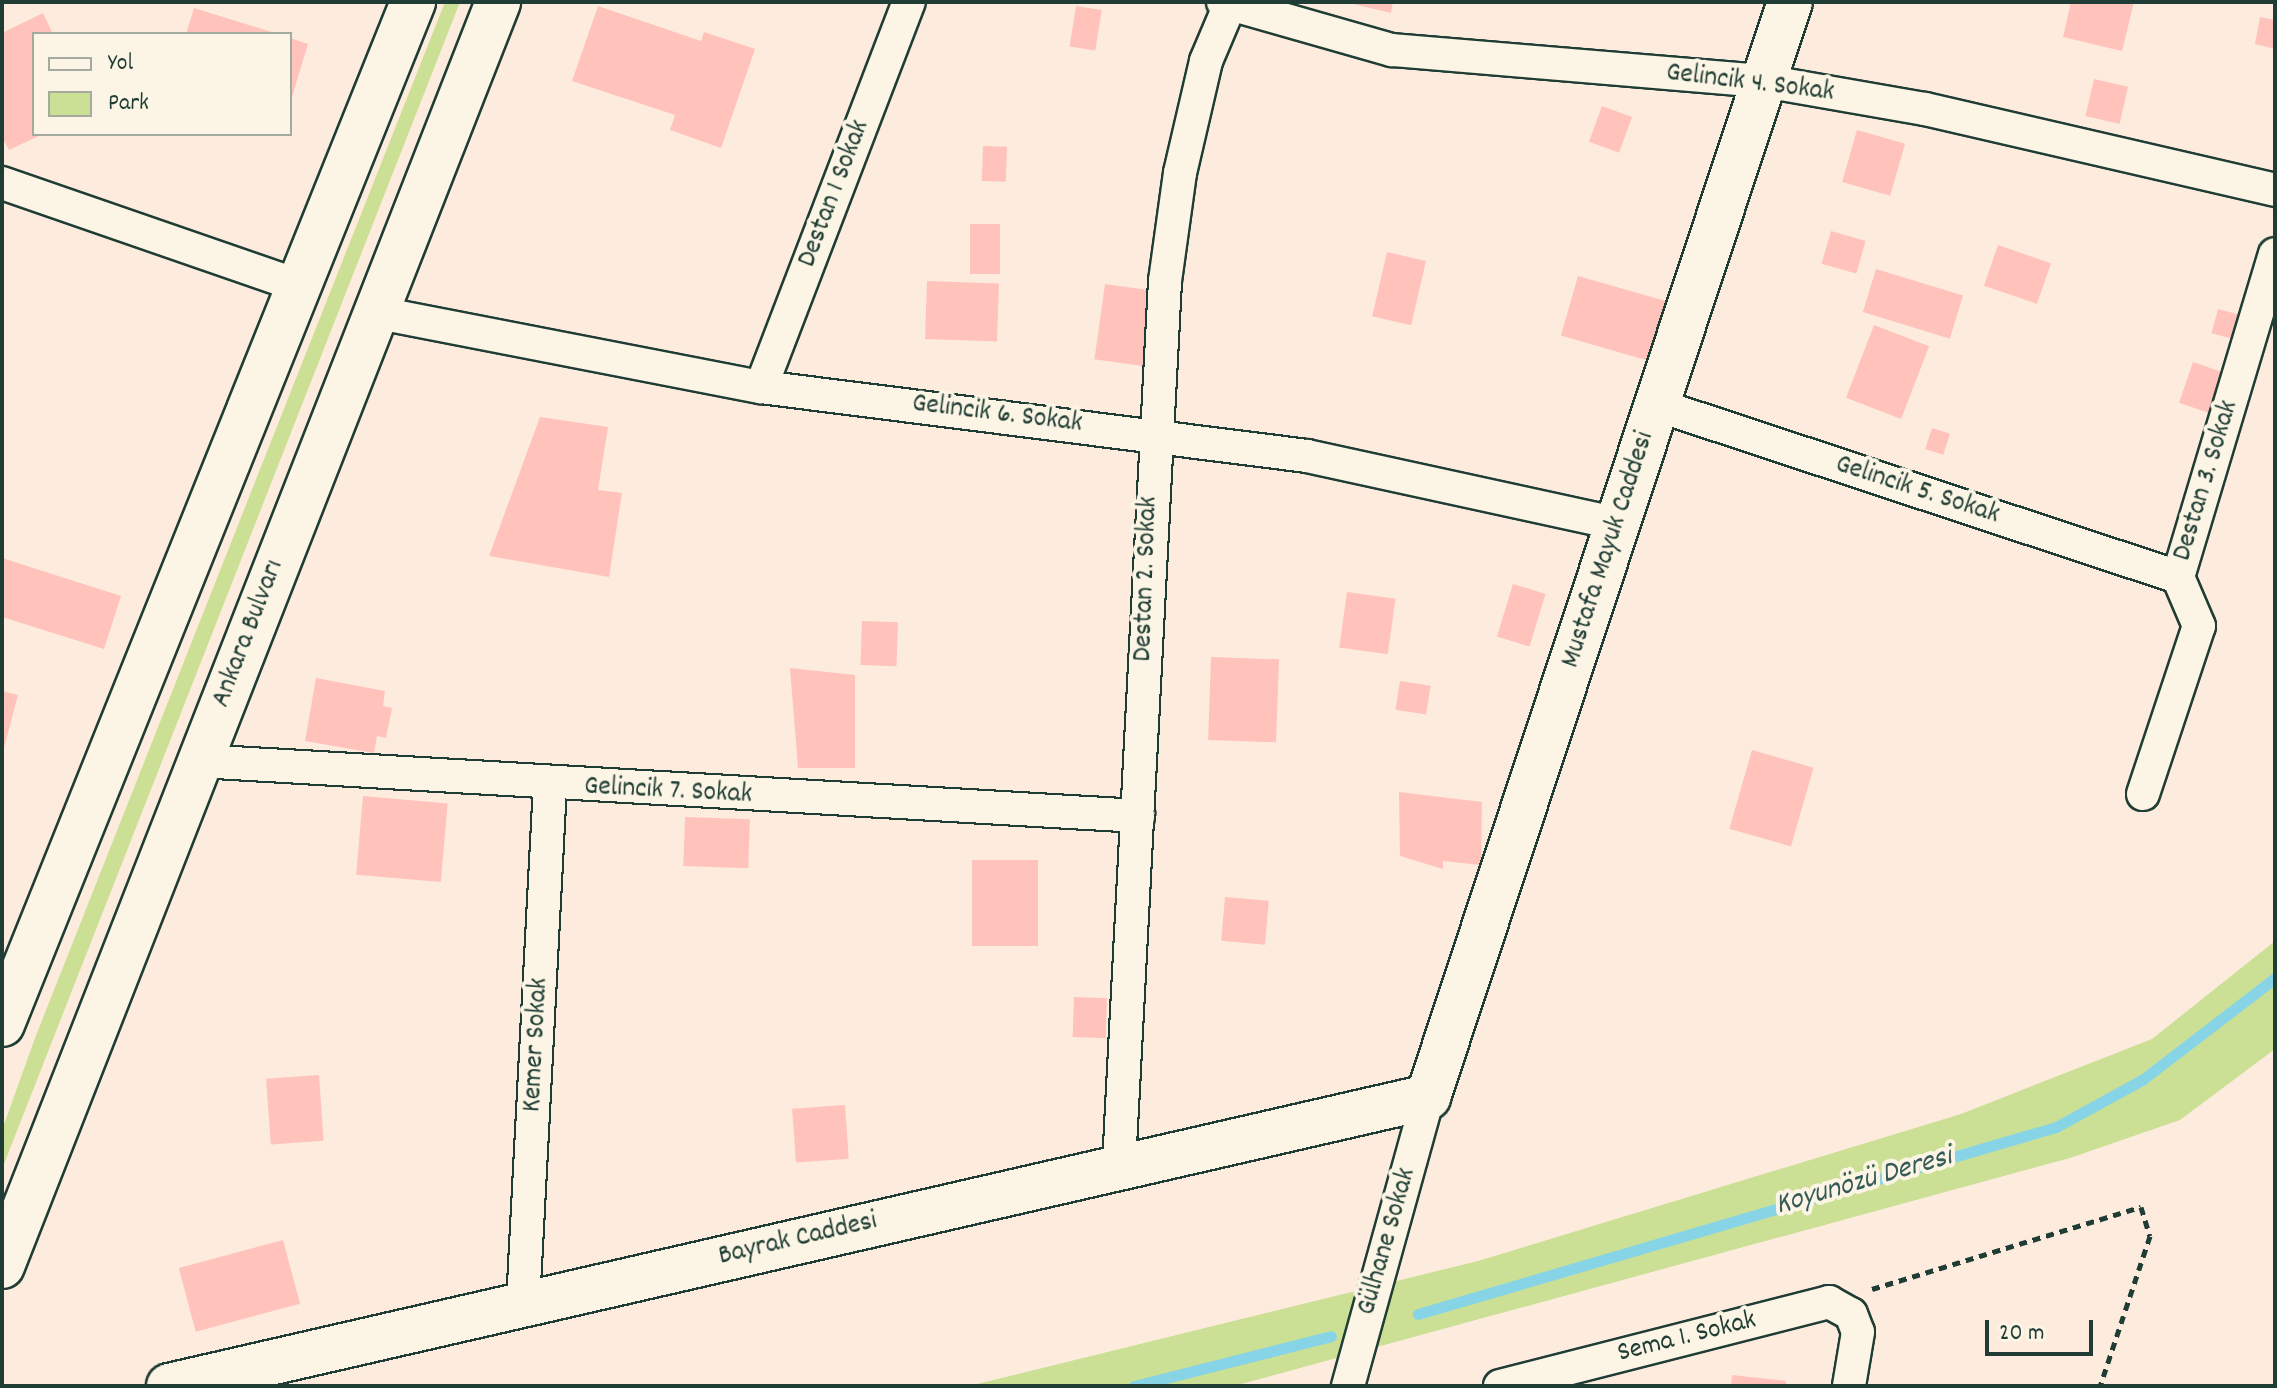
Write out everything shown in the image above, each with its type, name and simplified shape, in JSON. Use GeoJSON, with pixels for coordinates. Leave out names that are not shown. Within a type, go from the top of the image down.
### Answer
{"type":"FeatureCollection","features":[{"type":"Feature","properties":{"kind":"main road"},"geometry":{"type":"LineString","coordinates":[[2,1024],[12,973],[299,286],[413,2]]}},
{"type":"Feature","properties":{"kind":"main road","name":"Ankara Bulvarı"},"geometry":{"type":"LineString","coordinates":[[2,1266],[498,2]]}},
{"type":"Feature","properties":{"kind":"main road","name":"Mustafa Mayuk Caddesi"},"geometry":{"type":"LineString","coordinates":[[1428,1097],[1790,2]]}},
{"type":"Feature","properties":{"kind":"main road","name":"Bayrak Caddesi"},"geometry":{"type":"LineString","coordinates":[[169,1386],[1119,1165],[1428,1097]]}},
{"type":"Feature","properties":{"kind":"street","name":"Destan 1 Sokak"},"geometry":{"type":"LineString","coordinates":[[761,387],[909,2]]}},
{"type":"Feature","properties":{"kind":"street","name":"Gelincik 4. Sokak"},"geometry":{"type":"LineString","coordinates":[[1227,3],[1392,50],[1764,81],[1925,109],[2275,190]]}},
{"type":"Feature","properties":{"kind":"street","name":"Destan 2. Sokak"},"geometry":{"type":"LineString","coordinates":[[1119,1165],[1138,816],[1152,433],[1180,173],[1206,61],[1227,3]]}},
{"type":"Feature","properties":{"kind":"street"},"geometry":{"type":"LineString","coordinates":[[2,183],[299,286]]}},
{"type":"Feature","properties":{"kind":"street","name":"Destan 3. Sokak"},"geometry":{"type":"LineString","coordinates":[[2143,794],[2199,626],[2178,577],[2275,254]]}},
{"type":"Feature","properties":{"kind":"street","name":"Gelincik 6. Sokak"},"geometry":{"type":"LineString","coordinates":[[374,312],[761,387],[1152,433],[1307,456],[1618,524]]}},
{"type":"Feature","properties":{"kind":"street","name":"Gelincik 5. Sokak"},"geometry":{"type":"LineString","coordinates":[[1657,405],[2178,577]]}},
{"type":"Feature","properties":{"kind":"street","name":"Gelincik 7. Sokak"},"geometry":{"type":"LineString","coordinates":[[199,761],[550,786],[1138,816]]}},
{"type":"Feature","properties":{"kind":"street","name":"Kemer Sokak"},"geometry":{"type":"LineString","coordinates":[[523,1304],[550,786]]}},
{"type":"Feature","properties":{"kind":"street","name":"Gülhane Sokak"},"geometry":{"type":"LineString","coordinates":[[1348,1386],[1428,1097]]}},
{"type":"Feature","properties":{"kind":"street"},"geometry":{"type":"LineString","coordinates":[[1829,1302],[1851,1314],[1858,1332],[1849,1386]]}},
{"type":"Feature","properties":{"kind":"street","name":"Sema 1. Sokak"},"geometry":{"type":"LineString","coordinates":[[1500,1386],[1829,1302]]}},
{"type":"Feature","properties":{"kind":"path"},"geometry":{"type":"LineString","coordinates":[[1829,1302],[2141,1207],[2150,1236],[2100,1386]]}},
{"type":"Feature","properties":{"kind":"green space"},"geometry":{"type":"Polygon","coordinates":[[[445,2],[460,2],[2,1169],[2,1130],[35,1038],[445,2]]]}},
{"type":"Feature","properties":{"kind":"green space"},"geometry":{"type":"Polygon","coordinates":[[[2275,941],[2275,1049],[2180,1120],[2070,1158],[1234,1386],[969,1386],[1478,1261],[1961,1114],[2152,1039],[2275,941]]]}},
{"type":"Feature","properties":{"kind":"building"},"geometry":{"type":"Polygon","coordinates":[[[1345,2],[1393,2],[1391,13],[1345,2]]]}},
{"type":"Feature","properties":{"kind":"building"},"geometry":{"type":"Polygon","coordinates":[[[2071,2],[2134,2],[2122,51],[2063,37],[2071,2]]]}},
{"type":"Feature","properties":{"kind":"building"},"geometry":{"type":"Polygon","coordinates":[[[598,6],[701,41],[704,32],[755,49],[721,148],[670,130],[675,115],[572,81],[598,6]]]}},
{"type":"Feature","properties":{"kind":"building"},"geometry":{"type":"Polygon","coordinates":[[[1076,6],[1102,10],[1095,51],[1070,46],[1076,6]]]}},
{"type":"Feature","properties":{"kind":"building"},"geometry":{"type":"Polygon","coordinates":[[[194,8],[272,32],[187,32],[194,8]]]}},
{"type":"Feature","properties":{"kind":"building"},"geometry":{"type":"Polygon","coordinates":[[[43,13],[52,32],[32,32],[32,136],[39,136],[9,150],[2,137],[2,33],[43,13]]]}},
{"type":"Feature","properties":{"kind":"building"},"geometry":{"type":"Polygon","coordinates":[[[2260,17],[2275,20],[2275,49],[2255,44],[2260,17]]]}},
{"type":"Feature","properties":{"kind":"building"},"geometry":{"type":"Polygon","coordinates":[[[292,39],[308,44],[292,97],[292,39]]]}},
{"type":"Feature","properties":{"kind":"building"},"geometry":{"type":"Polygon","coordinates":[[[2094,79],[2128,87],[2120,124],[2085,116],[2094,79]]]}},
{"type":"Feature","properties":{"kind":"building"},"geometry":{"type":"Polygon","coordinates":[[[1602,106],[1632,117],[1619,153],[1589,142],[1602,106]]]}},
{"type":"Feature","properties":{"kind":"building"},"geometry":{"type":"Polygon","coordinates":[[[1857,130],[1905,144],[1890,196],[1842,182],[1857,130]]]}},
{"type":"Feature","properties":{"kind":"building"},"geometry":{"type":"Polygon","coordinates":[[[983,146],[1007,147],[1006,182],[982,181],[983,146]]]}},
{"type":"Feature","properties":{"kind":"building"},"geometry":{"type":"Polygon","coordinates":[[[970,224],[1000,224],[1000,274],[970,274],[970,224]]]}},
{"type":"Feature","properties":{"kind":"building"},"geometry":{"type":"Polygon","coordinates":[[[1831,231],[1866,241],[1856,274],[1822,264],[1831,231]]]}},
{"type":"Feature","properties":{"kind":"building"},"geometry":{"type":"Polygon","coordinates":[[[1998,245],[2051,263],[2037,304],[1984,286],[1998,245]]]}},
{"type":"Feature","properties":{"kind":"building"},"geometry":{"type":"Polygon","coordinates":[[[1387,252],[1426,261],[1411,325],[1372,316],[1387,252]]]}},
{"type":"Feature","properties":{"kind":"building"},"geometry":{"type":"Polygon","coordinates":[[[1876,269],[1963,296],[1950,339],[1863,312],[1876,269]]]}},
{"type":"Feature","properties":{"kind":"building"},"geometry":{"type":"Polygon","coordinates":[[[1578,276],[1665,301],[1648,361],[1561,336],[1578,276]]]}},
{"type":"Feature","properties":{"kind":"building"},"geometry":{"type":"Polygon","coordinates":[[[927,281],[999,284],[997,341],[925,339],[927,281]]]}},
{"type":"Feature","properties":{"kind":"building"},"geometry":{"type":"Polygon","coordinates":[[[1105,284],[1162,292],[1152,367],[1094,359],[1105,284]]]}},
{"type":"Feature","properties":{"kind":"building"},"geometry":{"type":"Polygon","coordinates":[[[2218,309],[2248,317],[2241,341],[2212,333],[2218,309]]]}},
{"type":"Feature","properties":{"kind":"building"},"geometry":{"type":"Polygon","coordinates":[[[1874,325],[1929,346],[1901,419],[1846,398],[1874,325]]]}},
{"type":"Feature","properties":{"kind":"building"},"geometry":{"type":"Polygon","coordinates":[[[2193,362],[2230,375],[2216,415],[2179,403],[2193,362]]]}},
{"type":"Feature","properties":{"kind":"building"},"geometry":{"type":"Polygon","coordinates":[[[540,417],[608,427],[598,490],[622,493],[609,577],[489,556],[540,417]]]}},
{"type":"Feature","properties":{"kind":"building"},"geometry":{"type":"Polygon","coordinates":[[[1932,428],[1950,434],[1943,455],[1925,449],[1932,428]]]}},
{"type":"Feature","properties":{"kind":"building"},"geometry":{"type":"Polygon","coordinates":[[[2,558],[121,596],[104,649],[2,617],[2,558]]]}},
{"type":"Feature","properties":{"kind":"building"},"geometry":{"type":"Polygon","coordinates":[[[1513,584],[1546,594],[1529,647],[1497,637],[1513,584]]]}},
{"type":"Feature","properties":{"kind":"building"},"geometry":{"type":"Polygon","coordinates":[[[1347,592],[1396,599],[1388,654],[1339,647],[1347,592]]]}},
{"type":"Feature","properties":{"kind":"building"},"geometry":{"type":"Polygon","coordinates":[[[862,621],[898,622],[896,666],[860,665],[862,621]]]}},
{"type":"Feature","properties":{"kind":"building"},"geometry":{"type":"Polygon","coordinates":[[[1211,657],[1279,659],[1276,742],[1208,740],[1211,657]]]}},
{"type":"Feature","properties":{"kind":"building"},"geometry":{"type":"Polygon","coordinates":[[[790,668],[855,675],[855,768],[798,768],[790,668]]]}},
{"type":"Feature","properties":{"kind":"building"},"geometry":{"type":"Polygon","coordinates":[[[316,678],[385,691],[383,706],[392,708],[386,738],[377,736],[374,753],[305,741],[316,678]]]}},
{"type":"Feature","properties":{"kind":"building"},"geometry":{"type":"Polygon","coordinates":[[[1400,681],[1431,686],[1426,714],[1395,710],[1400,681]]]}},
{"type":"Feature","properties":{"kind":"building"},"geometry":{"type":"Polygon","coordinates":[[[2,691],[18,695],[3,752],[2,752],[2,691]]]}},
{"type":"Feature","properties":{"kind":"building"},"geometry":{"type":"Polygon","coordinates":[[[1752,750],[1814,768],[1791,846],[1729,829],[1752,750]]]}},
{"type":"Feature","properties":{"kind":"building"},"geometry":{"type":"Polygon","coordinates":[[[1399,792],[1482,802],[1481,865],[1443,861],[1443,869],[1400,856],[1399,792]]]}},
{"type":"Feature","properties":{"kind":"building"},"geometry":{"type":"Polygon","coordinates":[[[363,796],[448,803],[441,882],[356,875],[363,796]]]}},
{"type":"Feature","properties":{"kind":"building"},"geometry":{"type":"Polygon","coordinates":[[[685,817],[750,819],[748,868],[683,866],[685,817]]]}},
{"type":"Feature","properties":{"kind":"building"},"geometry":{"type":"Polygon","coordinates":[[[972,860],[1038,860],[1038,946],[972,946],[972,860]]]}},
{"type":"Feature","properties":{"kind":"building"},"geometry":{"type":"Polygon","coordinates":[[[1225,897],[1269,901],[1265,945],[1221,941],[1225,897]]]}},
{"type":"Feature","properties":{"kind":"building"},"geometry":{"type":"Polygon","coordinates":[[[1074,997],[1107,998],[1106,1038],[1073,1037],[1074,997]]]}},
{"type":"Feature","properties":{"kind":"building"},"geometry":{"type":"Polygon","coordinates":[[[319,1075],[324,1141],[271,1145],[266,1079],[319,1075]]]}},
{"type":"Feature","properties":{"kind":"building"},"geometry":{"type":"Polygon","coordinates":[[[845,1105],[849,1159],[796,1163],[792,1109],[845,1105]]]}},
{"type":"Feature","properties":{"kind":"building"},"geometry":{"type":"Polygon","coordinates":[[[283,1240],[300,1304],[196,1332],[179,1268],[283,1240]]]}},
{"type":"Feature","properties":{"kind":"building"},"geometry":{"type":"Polygon","coordinates":[[[1732,1375],[1786,1381],[1786,1386],[1731,1386],[1732,1375]]]}},
{"type":"Feature","properties":{"kind":"waterway","name":"Koyunözü Deresi"},"geometry":{"type":"LineString","coordinates":[[1418,1314],[2056,1127],[2142,1080],[2275,978]]}},
{"type":"Feature","properties":{"kind":"waterway","name":"Koyunözü Deresi"},"geometry":{"type":"LineString","coordinates":[[1134,1386],[1331,1336]]}}]}
